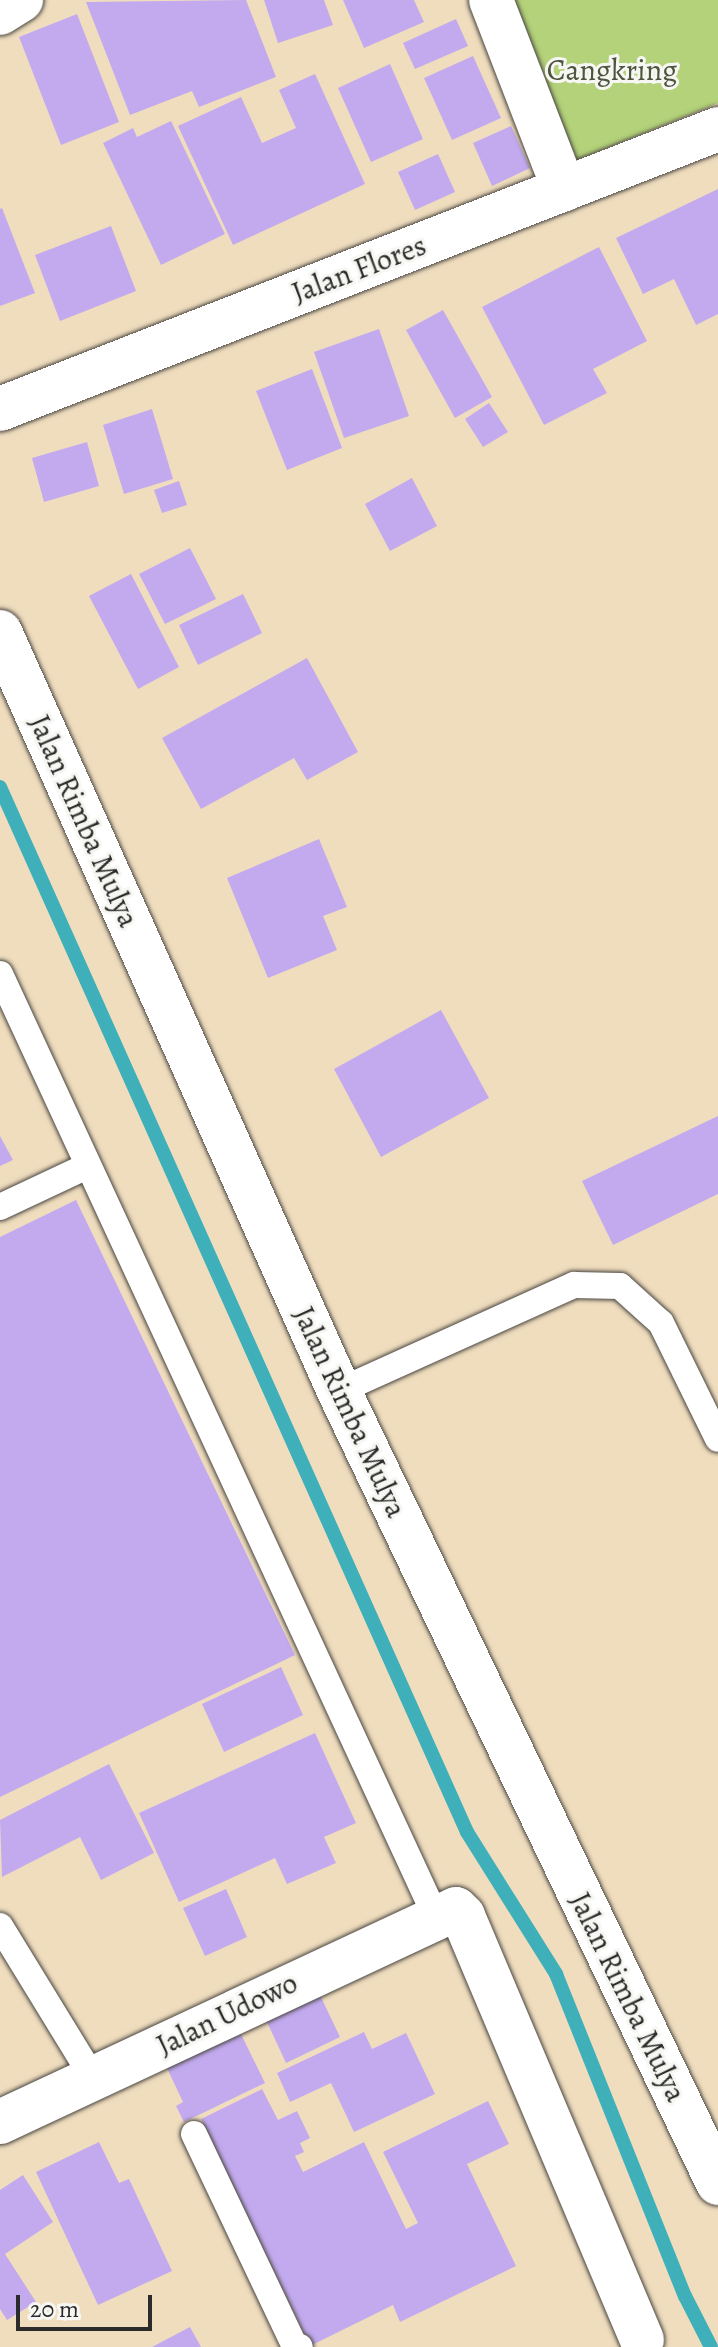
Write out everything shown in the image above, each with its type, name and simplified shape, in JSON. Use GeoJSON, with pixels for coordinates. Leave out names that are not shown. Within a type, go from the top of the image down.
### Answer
{"type":"FeatureCollection","features":[{"type":"Feature","properties":{"kind":"street"},"geometry":{"type":"LineString","coordinates":[[0,13],[21,0]]}},
{"type":"Feature","properties":{"kind":"street"},"geometry":{"type":"LineString","coordinates":[[491,0],[564,189]]}},
{"type":"Feature","properties":{"kind":"street","name":"Jalan Flores"},"geometry":{"type":"LineString","coordinates":[[0,409],[718,129]]}},
{"type":"Feature","properties":{"kind":"street","name":"Jalan Rimba Mulya"},"geometry":{"type":"LineString","coordinates":[[0,632],[339,1391],[718,2183]]}},
{"type":"Feature","properties":{"kind":"street"},"geometry":{"type":"LineString","coordinates":[[445,1912],[463,1916],[637,2345]]}},
{"type":"Feature","properties":{"kind":"street","name":"Jalan Udowo"},"geometry":{"type":"LineString","coordinates":[[0,2122],[445,1912]]}},
{"type":"Feature","properties":{"kind":"lane"},"geometry":{"type":"LineString","coordinates":[[0,974],[85,1167],[445,1912]]}},
{"type":"Feature","properties":{"kind":"lane"},"geometry":{"type":"LineString","coordinates":[[0,1207],[85,1167]]}},
{"type":"Feature","properties":{"kind":"lane"},"geometry":{"type":"LineString","coordinates":[[339,1391],[574,1285],[620,1286],[661,1323],[718,1439]]}},
{"type":"Feature","properties":{"kind":"lane"},"geometry":{"type":"LineString","coordinates":[[0,1926],[93,2078]]}},
{"type":"Feature","properties":{"kind":"lane"},"geometry":{"type":"LineString","coordinates":[[194,2134],[294,2345],[300,2347]]}},
{"type":"Feature","properties":{"kind":"green space","name":"Cangkring"},"geometry":{"type":"Polygon","coordinates":[[[510,0],[718,0],[718,103],[572,162],[510,0]]]}},
{"type":"Feature","properties":{"kind":"building"},"geometry":{"type":"Polygon","coordinates":[[[246,0],[276,77],[199,107],[192,91],[130,115],[86,2],[246,0]]]}},
{"type":"Feature","properties":{"kind":"building"},"geometry":{"type":"Polygon","coordinates":[[[264,0],[324,0],[333,25],[278,43],[264,0]]]}},
{"type":"Feature","properties":{"kind":"building"},"geometry":{"type":"Polygon","coordinates":[[[343,0],[414,0],[424,22],[364,48],[343,0]]]}},
{"type":"Feature","properties":{"kind":"building"},"geometry":{"type":"Polygon","coordinates":[[[77,14],[119,122],[61,145],[19,37],[77,14]]]}},
{"type":"Feature","properties":{"kind":"building"},"geometry":{"type":"Polygon","coordinates":[[[456,19],[468,46],[415,69],[403,43],[456,19]]]}},
{"type":"Feature","properties":{"kind":"building"},"geometry":{"type":"Polygon","coordinates":[[[473,56],[501,118],[452,140],[424,78],[473,56]]]}},
{"type":"Feature","properties":{"kind":"building"},"geometry":{"type":"Polygon","coordinates":[[[390,64],[423,139],[371,162],[338,88],[390,64]]]}},
{"type":"Feature","properties":{"kind":"building"},"geometry":{"type":"Polygon","coordinates":[[[315,74],[365,184],[233,245],[178,126],[241,97],[262,143],[296,128],[279,90],[315,74]]]}},
{"type":"Feature","properties":{"kind":"building"},"geometry":{"type":"Polygon","coordinates":[[[171,121],[225,234],[161,265],[103,143],[133,128],[137,137],[171,121]]]}},
{"type":"Feature","properties":{"kind":"building"},"geometry":{"type":"Polygon","coordinates":[[[511,126],[530,168],[492,186],[473,143],[511,126]]]}},
{"type":"Feature","properties":{"kind":"building"},"geometry":{"type":"Polygon","coordinates":[[[438,154],[455,192],[415,210],[398,172],[438,154]]]}},
{"type":"Feature","properties":{"kind":"building"},"geometry":{"type":"Polygon","coordinates":[[[718,189],[718,314],[696,325],[674,279],[643,294],[616,238],[718,189]]]}},
{"type":"Feature","properties":{"kind":"building"},"geometry":{"type":"Polygon","coordinates":[[[0,209],[35,293],[0,306],[0,209]]]}},
{"type":"Feature","properties":{"kind":"building"},"geometry":{"type":"Polygon","coordinates":[[[111,226],[136,291],[60,321],[35,255],[111,226]]]}},
{"type":"Feature","properties":{"kind":"building"},"geometry":{"type":"Polygon","coordinates":[[[599,247],[647,341],[593,369],[607,393],[544,425],[482,307],[599,247]]]}},
{"type":"Feature","properties":{"kind":"building"},"geometry":{"type":"Polygon","coordinates":[[[443,310],[492,397],[455,418],[406,330],[443,310]]]}},
{"type":"Feature","properties":{"kind":"building"},"geometry":{"type":"Polygon","coordinates":[[[379,329],[409,416],[344,438],[314,352],[379,329]]]}},
{"type":"Feature","properties":{"kind":"building"},"geometry":{"type":"Polygon","coordinates":[[[312,369],[342,448],[287,470],[256,391],[312,369]]]}},
{"type":"Feature","properties":{"kind":"building"},"geometry":{"type":"Polygon","coordinates":[[[489,403],[508,432],[483,447],[465,419],[489,403]]]}},
{"type":"Feature","properties":{"kind":"building"},"geometry":{"type":"Polygon","coordinates":[[[152,409],[173,479],[124,494],[103,425],[152,409]]]}},
{"type":"Feature","properties":{"kind":"building"},"geometry":{"type":"Polygon","coordinates":[[[87,442],[99,486],[44,502],[32,458],[87,442]]]}},
{"type":"Feature","properties":{"kind":"building"},"geometry":{"type":"Polygon","coordinates":[[[412,478],[437,526],[390,551],[365,504],[412,478]]]}},
{"type":"Feature","properties":{"kind":"building"},"geometry":{"type":"Polygon","coordinates":[[[179,481],[187,505],[162,513],[154,490],[179,481]]]}},
{"type":"Feature","properties":{"kind":"building"},"geometry":{"type":"Polygon","coordinates":[[[190,548],[216,599],[165,624],[139,574],[190,548]]]}},
{"type":"Feature","properties":{"kind":"building"},"geometry":{"type":"Polygon","coordinates":[[[131,574],[179,667],[138,689],[89,596],[131,574]]]}},
{"type":"Feature","properties":{"kind":"building"},"geometry":{"type":"Polygon","coordinates":[[[243,594],[262,633],[198,665],[179,625],[243,594]]]}},
{"type":"Feature","properties":{"kind":"building"},"geometry":{"type":"Polygon","coordinates":[[[307,658],[358,752],[307,780],[294,758],[201,809],[162,738],[307,658]]]}},
{"type":"Feature","properties":{"kind":"building"},"geometry":{"type":"Polygon","coordinates":[[[319,839],[347,907],[323,916],[337,950],[268,978],[227,878],[319,839]]]}},
{"type":"Feature","properties":{"kind":"building"},"geometry":{"type":"Polygon","coordinates":[[[441,1010],[489,1098],[381,1157],[334,1069],[441,1010]]]}},
{"type":"Feature","properties":{"kind":"building"},"geometry":{"type":"Polygon","coordinates":[[[718,1116],[718,1194],[613,1245],[582,1181],[718,1116]]]}},
{"type":"Feature","properties":{"kind":"building"},"geometry":{"type":"Polygon","coordinates":[[[0,1136],[13,1160],[0,1166],[0,1136]]]}},
{"type":"Feature","properties":{"kind":"building"},"geometry":{"type":"Polygon","coordinates":[[[76,1200],[295,1655],[0,1797],[0,1237],[76,1200]]]}},
{"type":"Feature","properties":{"kind":"building"},"geometry":{"type":"Polygon","coordinates":[[[281,1667],[303,1715],[224,1752],[202,1704],[281,1667]]]}},
{"type":"Feature","properties":{"kind":"building"},"geometry":{"type":"Polygon","coordinates":[[[315,1733],[356,1823],[324,1837],[336,1863],[287,1884],[275,1858],[179,1902],[139,1813],[315,1733]]]}},
{"type":"Feature","properties":{"kind":"building"},"geometry":{"type":"Polygon","coordinates":[[[109,1764],[154,1853],[101,1880],[80,1837],[2,1877],[0,1820],[109,1764]]]}},
{"type":"Feature","properties":{"kind":"building"},"geometry":{"type":"Polygon","coordinates":[[[226,1889],[247,1937],[205,1956],[183,1908],[226,1889]]]}},
{"type":"Feature","properties":{"kind":"building"},"geometry":{"type":"Polygon","coordinates":[[[320,1995],[340,2037],[286,2063],[266,2020],[320,1995]]]}},
{"type":"Feature","properties":{"kind":"building"},"geometry":{"type":"Polygon","coordinates":[[[239,2030],[265,2083],[184,2122],[176,2106],[183,2102],[166,2066],[239,2030]]]}},
{"type":"Feature","properties":{"kind":"building"},"geometry":{"type":"Polygon","coordinates":[[[364,2032],[372,2049],[406,2033],[435,2094],[354,2132],[331,2083],[290,2102],[277,2073],[364,2032]]]}},
{"type":"Feature","properties":{"kind":"building"},"geometry":{"type":"Polygon","coordinates":[[[262,2089],[278,2120],[297,2111],[310,2138],[300,2143],[304,2152],[295,2156],[303,2172],[364,2142],[406,2229],[418,2223],[383,2152],[488,2101],[509,2144],[467,2164],[516,2266],[400,2322],[393,2305],[310,2346],[201,2119],[262,2089]]]}},
{"type":"Feature","properties":{"kind":"building"},"geometry":{"type":"Polygon","coordinates":[[[99,2142],[119,2183],[129,2179],[172,2271],[98,2305],[36,2172],[99,2142]]]}},
{"type":"Feature","properties":{"kind":"building"},"geometry":{"type":"Polygon","coordinates":[[[23,2175],[53,2222],[5,2254],[36,2302],[7,2320],[0,2309],[0,2190],[23,2175]]]}},
{"type":"Feature","properties":{"kind":"building"},"geometry":{"type":"Polygon","coordinates":[[[190,2327],[201,2347],[152,2347],[190,2327]]]}},
{"type":"Feature","properties":{"kind":"waterway"},"geometry":{"type":"LineString","coordinates":[[0,787],[467,1832],[556,1974],[685,2296],[711,2347]]}}]}
